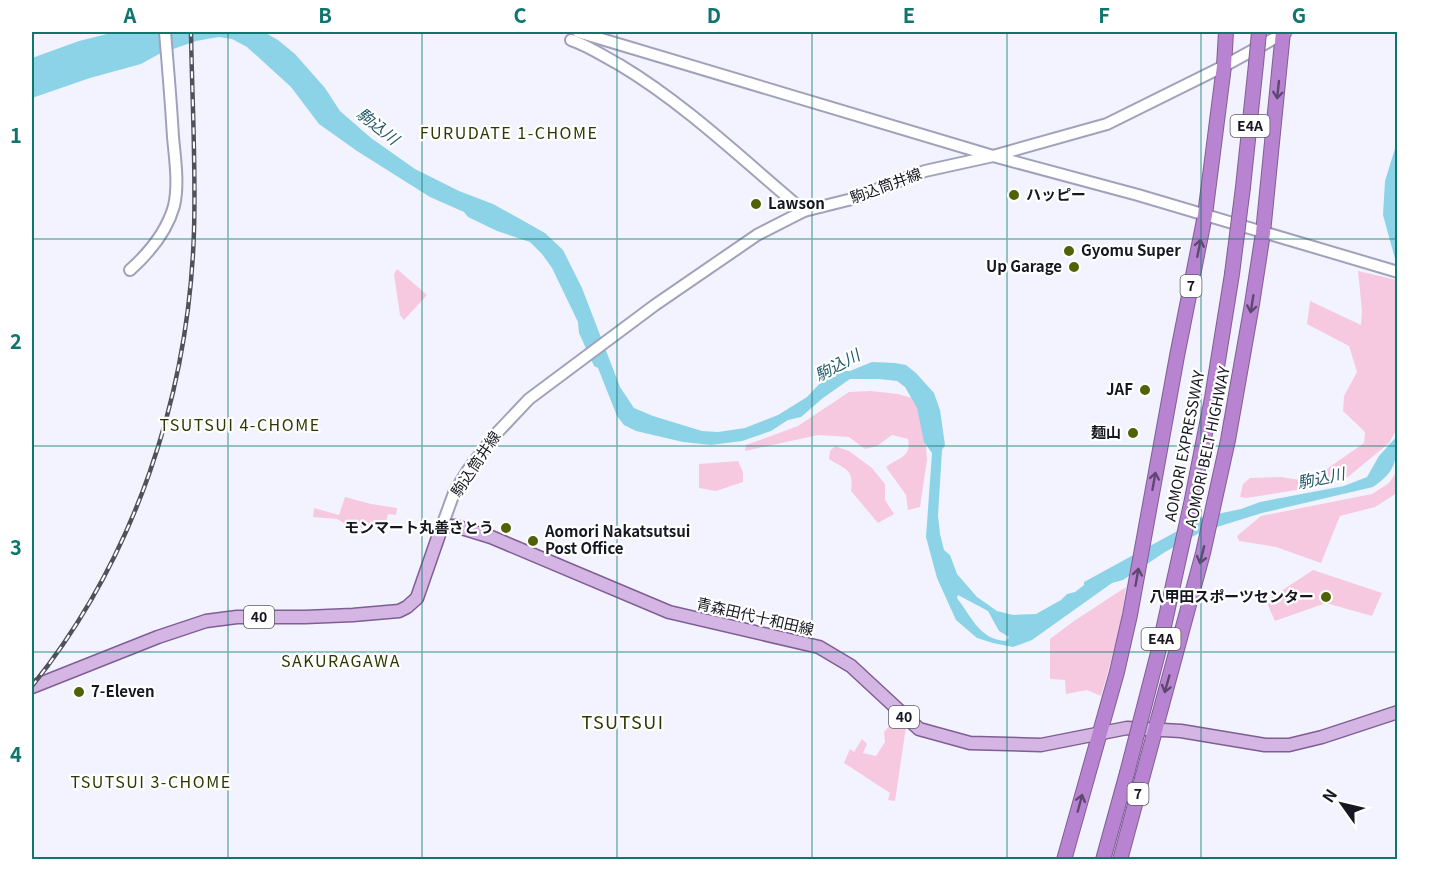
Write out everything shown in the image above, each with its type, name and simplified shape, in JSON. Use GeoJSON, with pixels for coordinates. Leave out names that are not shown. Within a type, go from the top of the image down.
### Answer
{"type":"FeatureCollection","features":[{"type":"Feature","properties":{"kind":"highway","name":"7"},"geometry":{"type":"LineString","coordinates":[[1064,860],[1118,672],[1130,615],[1205,215],[1224,66],[1226,32]]}},
{"type":"Feature","properties":{"kind":"highway","name":"AOMORI EXPRESSWAY"},"geometry":{"type":"LineString","coordinates":[[1103,860],[1158,653],[1212,398],[1232,274],[1259,32]]}},
{"type":"Feature","properties":{"kind":"highway","name":"AOMORI BELT HIGHWAY"},"geometry":{"type":"LineString","coordinates":[[1120,860],[1215,503],[1241,375],[1263,233],[1284,32]]}},
{"type":"Feature","properties":{"kind":"main road","name":"40"},"geometry":{"type":"LineString","coordinates":[[32,687],[159,636],[206,621],[237,617],[293,618],[353,615],[407,608],[417,598],[442,526]]}},
{"type":"Feature","properties":{"kind":"main road","name":"青森田代十和田線"},"geometry":{"type":"LineString","coordinates":[[442,526],[455,526],[491,537],[669,612],[819,647],[851,666],[908,721],[922,731],[970,743],[1024,746],[1057,742],[1100,732],[1154,729],[1181,731],[1265,745],[1289,745],[1322,737],[1398,712]]}},
{"type":"Feature","properties":{"kind":"street"},"geometry":{"type":"LineString","coordinates":[[130,270],[159,236],[174,205],[175,166],[165,32]]}},
{"type":"Feature","properties":{"kind":"street","name":"駒込筒井線"},"geometry":{"type":"LineString","coordinates":[[442,526],[454,493],[468,470],[494,436],[534,395],[745,242],[804,212],[852,199],[925,171],[993,156],[1107,124],[1224,66],[1284,32]]}},
{"type":"Feature","properties":{"kind":"street"},"geometry":{"type":"LineString","coordinates":[[575,36],[1398,272]]}},
{"type":"Feature","properties":{"kind":"street"},"geometry":{"type":"LineString","coordinates":[[575,36],[650,84],[701,122],[804,212]]}},
{"type":"Feature","properties":{"kind":"shaded area"},"geometry":{"type":"Polygon","coordinates":[[[397,269],[427,295],[404,320],[400,315],[394,274],[397,269]]]}},
{"type":"Feature","properties":{"kind":"shaded area"},"geometry":{"type":"Polygon","coordinates":[[[1358,271],[1397,280],[1397,429],[1389,443],[1348,477],[1328,485],[1246,498],[1240,497],[1243,484],[1250,478],[1281,477],[1300,480],[1321,473],[1364,443],[1365,432],[1343,411],[1344,396],[1357,372],[1349,346],[1307,324],[1310,301],[1361,325],[1358,271]]]}},
{"type":"Feature","properties":{"kind":"shaded area"},"geometry":{"type":"Polygon","coordinates":[[[871,391],[916,399],[924,416],[927,460],[920,507],[908,510],[906,495],[886,467],[906,453],[909,445],[908,439],[892,435],[877,446],[865,449],[849,437],[818,435],[745,451],[746,445],[798,426],[849,392],[871,391]]]}},
{"type":"Feature","properties":{"kind":"shaded area"},"geometry":{"type":"Polygon","coordinates":[[[835,446],[849,451],[872,468],[885,484],[885,500],[894,514],[878,523],[851,491],[852,484],[848,471],[829,459],[830,451],[835,446]]]}},
{"type":"Feature","properties":{"kind":"shaded area"},"geometry":{"type":"Polygon","coordinates":[[[738,461],[743,472],[743,482],[716,491],[699,488],[699,464],[738,461]]]}},
{"type":"Feature","properties":{"kind":"shaded area"},"geometry":{"type":"Polygon","coordinates":[[[1397,471],[1397,493],[1375,507],[1340,516],[1321,563],[1276,547],[1239,541],[1237,536],[1261,516],[1372,494],[1389,483],[1397,471]]]}},
{"type":"Feature","properties":{"kind":"shaded area"},"geometry":{"type":"Polygon","coordinates":[[[345,497],[397,508],[396,515],[388,514],[384,532],[372,528],[351,527],[337,519],[313,517],[314,508],[339,515],[345,497]]]}},
{"type":"Feature","properties":{"kind":"shaded area","name":"八甲田スポーツセンター"},"geometry":{"type":"Polygon","coordinates":[[[1313,570],[1382,593],[1372,616],[1326,603],[1275,621],[1266,601],[1313,570]]]}},
{"type":"Feature","properties":{"kind":"shaded area"},"geometry":{"type":"Polygon","coordinates":[[[1126,587],[1120,629],[1101,696],[1087,690],[1066,694],[1065,680],[1050,679],[1050,639],[1126,587]]]}},
{"type":"Feature","properties":{"kind":"shaded area"},"geometry":{"type":"Polygon","coordinates":[[[896,718],[906,727],[895,801],[888,800],[890,793],[844,763],[850,749],[854,752],[862,739],[867,744],[863,753],[876,756],[885,742],[884,732],[896,718]]]}},
{"type":"Feature","properties":{"kind":"water"},"geometry":{"type":"Polygon","coordinates":[[[115,32],[264,32],[278,40],[295,54],[325,88],[340,111],[371,138],[415,169],[459,191],[493,204],[545,233],[563,250],[582,288],[620,387],[634,408],[653,416],[702,431],[718,432],[745,428],[778,415],[807,397],[826,377],[840,371],[850,371],[872,362],[906,365],[934,393],[940,410],[945,445],[942,450],[938,516],[944,550],[950,555],[957,574],[977,597],[997,611],[1013,615],[1036,614],[1067,594],[1075,592],[1084,585],[1084,582],[1203,517],[1241,509],[1260,502],[1344,486],[1367,477],[1379,456],[1397,436],[1395,460],[1386,476],[1373,487],[1262,513],[1201,532],[1165,552],[1123,580],[1112,583],[1032,640],[1013,647],[977,638],[956,620],[937,578],[926,537],[932,453],[924,442],[917,408],[905,387],[897,381],[850,379],[801,417],[788,420],[771,431],[742,441],[711,445],[683,442],[636,431],[624,425],[617,416],[598,368],[594,366],[579,333],[578,322],[552,268],[530,242],[497,231],[468,217],[464,212],[430,197],[357,151],[319,124],[291,87],[247,47],[232,39],[219,37],[196,41],[159,54],[141,64],[90,78],[32,98],[32,58],[79,41],[115,32]],[[958,595],[957,598],[983,632],[997,640],[1006,641],[1009,637],[999,631],[988,611],[958,595]]]}},
{"type":"Feature","properties":{"kind":"water"},"geometry":{"type":"Polygon","coordinates":[[[1397,142],[1398,180],[1395,190],[1398,215],[1397,266],[1383,215],[1385,181],[1397,142]]]}},
{"type":"Feature","properties":{"kind":"railway"},"geometry":{"type":"LineString","coordinates":[[32,686],[68,636],[100,584],[127,529],[150,472],[168,413],[181,353],[190,292],[194,231],[191,32]]}},
{"type":"Feature","properties":{"kind":"place","name":"ハッピー"},"geometry":{"type":"Point","coordinates":[1014,195]}},
{"type":"Feature","properties":{"kind":"place","name":"Lawson"},"geometry":{"type":"Point","coordinates":[756,204]}},
{"type":"Feature","properties":{"kind":"place","name":"Gyomu Super"},"geometry":{"type":"Point","coordinates":[1069,251]}},
{"type":"Feature","properties":{"kind":"place","name":"Up Garage"},"geometry":{"type":"Point","coordinates":[1074,267]}},
{"type":"Feature","properties":{"kind":"place","name":"JAF"},"geometry":{"type":"Point","coordinates":[1145,390]}},
{"type":"Feature","properties":{"kind":"place","name":"麺山"},"geometry":{"type":"Point","coordinates":[1133,433]}},
{"type":"Feature","properties":{"kind":"place","name":"モンマート丸善さとう"},"geometry":{"type":"Point","coordinates":[506,528]}},
{"type":"Feature","properties":{"kind":"place","name":"Aomori Nakatsutsui Post Office"},"geometry":{"type":"Point","coordinates":[533,541]}},
{"type":"Feature","properties":{"kind":"place","name":"八甲田スポーツセンター"},"geometry":{"type":"Point","coordinates":[1326,597]}},
{"type":"Feature","properties":{"kind":"place","name":"7-Eleven"},"geometry":{"type":"Point","coordinates":[79,692]}},
{"type":"Feature","properties":{"kind":"district","name":"FURUDATE 1-CHOME"},"geometry":{"type":"Point","coordinates":[509,133]}},
{"type":"Feature","properties":{"kind":"district","name":"TSUTSUI 4-CHOME"},"geometry":{"type":"Point","coordinates":[240,425]}},
{"type":"Feature","properties":{"kind":"district","name":"SAKURAGAWA"},"geometry":{"type":"Point","coordinates":[341,661]}},
{"type":"Feature","properties":{"kind":"district","name":"TSUTSUI"},"geometry":{"type":"Point","coordinates":[623,723]}},
{"type":"Feature","properties":{"kind":"district","name":"TSUTSUI 3-CHOME"},"geometry":{"type":"Point","coordinates":[151,782]}},
{"type":"Feature","properties":{"kind":"water label","name":"駒込川"},"geometry":{"type":"Point","coordinates":[378,126]}},
{"type":"Feature","properties":{"kind":"water label","name":"駒込川"},"geometry":{"type":"Point","coordinates":[837,365]}},
{"type":"Feature","properties":{"kind":"water label","name":"駒込川"},"geometry":{"type":"Point","coordinates":[1321,478]}}]}
